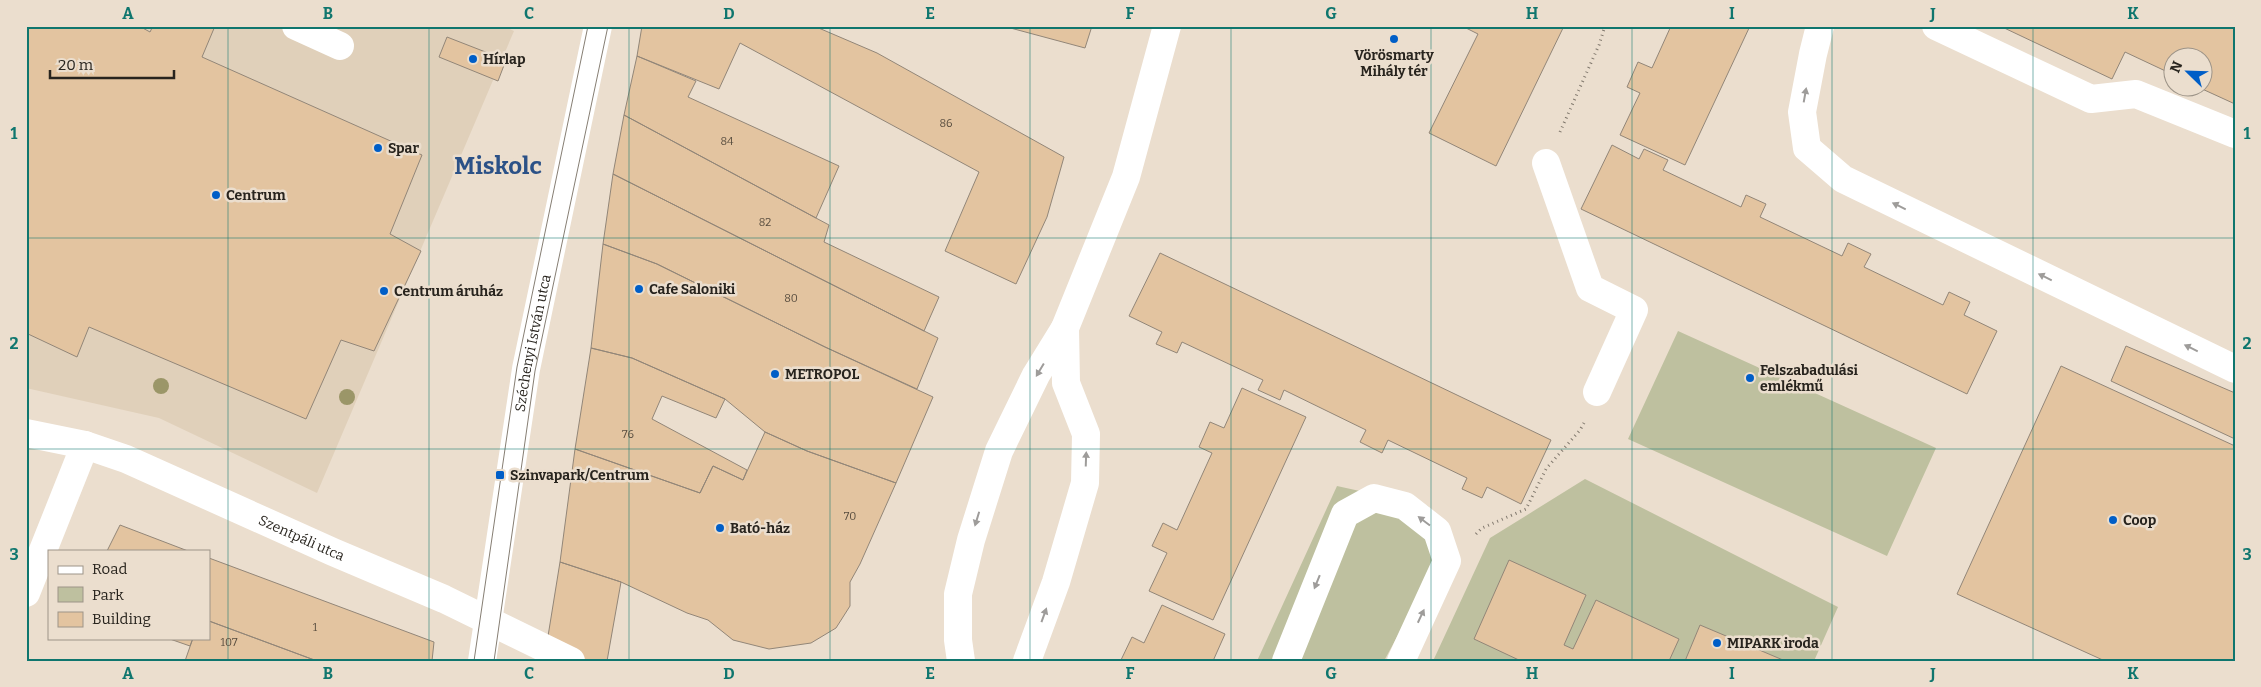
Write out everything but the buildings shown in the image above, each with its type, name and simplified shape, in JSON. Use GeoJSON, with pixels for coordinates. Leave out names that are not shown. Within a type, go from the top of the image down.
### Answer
{"type":"FeatureCollection","features":[{"type":"Feature","properties":{"kind":"street"},"geometry":{"type":"LineString","coordinates":[[296,26],[340,46]]}},
{"type":"Feature","properties":{"kind":"street","name":"Széchenyi István utca"},"geometry":{"type":"LineString","coordinates":[[482,661],[526,369],[598,26]]}},
{"type":"Feature","properties":{"kind":"street"},"geometry":{"type":"LineString","coordinates":[[961,661],[958,640],[958,594],[971,540],[999,451],[1036,375],[1065,328],[1126,177],[1167,26]]}},
{"type":"Feature","properties":{"kind":"street"},"geometry":{"type":"LineString","coordinates":[[1820,26],[1812,54],[1802,112],[1807,148],[1843,179],[2235,369]]}},
{"type":"Feature","properties":{"kind":"street"},"geometry":{"type":"LineString","coordinates":[[1936,26],[2091,99],[2136,94],[2235,134]]}},
{"type":"Feature","properties":{"kind":"street"},"geometry":{"type":"LineString","coordinates":[[1546,163],[1590,288],[1634,310],[1597,392]]}},
{"type":"Feature","properties":{"kind":"street"},"geometry":{"type":"LineString","coordinates":[[1027,661],[1056,582],[1085,483],[1086,434],[1066,383],[1065,328]]}},
{"type":"Feature","properties":{"kind":"street","name":"Szentpáli utca"},"geometry":{"type":"LineString","coordinates":[[26,432],[85,446],[126,459],[333,552],[444,599],[571,661]]}},
{"type":"Feature","properties":{"kind":"street"},"geometry":{"type":"LineString","coordinates":[[26,593],[85,446]]}},
{"type":"Feature","properties":{"kind":"street"},"geometry":{"type":"LineString","coordinates":[[1286,661],[1345,514],[1374,498],[1405,506],[1437,531],[1447,561],[1401,661]]}},
{"type":"Feature","properties":{"kind":"path"},"geometry":{"type":"LineString","coordinates":[[1546,163],[1600,45],[1605,26]]}},
{"type":"Feature","properties":{"kind":"path"},"geometry":{"type":"LineString","coordinates":[[1447,561],[1482,528],[1526,509],[1546,468],[1580,430],[1597,392]]}},
{"type":"Feature","properties":{"kind":"shaded area","name":"Centrum"},"geometry":{"type":"Polygon","coordinates":[[[26,26],[503,26],[514,31],[317,493],[159,418],[26,388],[26,26]]]}},
{"type":"Feature","properties":{"kind":"green space"},"geometry":{"type":"Polygon","coordinates":[[[1678,331],[1936,448],[1887,556],[1628,439],[1678,331]]]}},
{"type":"Feature","properties":{"kind":"green space"},"geometry":{"type":"Polygon","coordinates":[[[1585,479],[1838,607],[1814,661],[1433,661],[1490,538],[1585,479]]]}},
{"type":"Feature","properties":{"kind":"green space"},"geometry":{"type":"Polygon","coordinates":[[[1337,486],[1428,506],[1444,550],[1384,661],[1257,661],[1337,486]]]}},
{"type":"Feature","properties":{"kind":"tram line"},"geometry":{"type":"LineString","coordinates":[[474,661],[517,367],[588,26]]}},
{"type":"Feature","properties":{"kind":"tram line"},"geometry":{"type":"LineString","coordinates":[[494,661],[535,371],[608,26]]}},
{"type":"Feature","properties":{"kind":"place","name":"Vörösmarty Mihály tér"},"geometry":{"type":"Point","coordinates":[1394,39]}},
{"type":"Feature","properties":{"kind":"place","name":"Hírlap"},"geometry":{"type":"Point","coordinates":[473,59]}},
{"type":"Feature","properties":{"kind":"place","name":"Spar"},"geometry":{"type":"Point","coordinates":[378,148]}},
{"type":"Feature","properties":{"kind":"place","name":"Centrum"},"geometry":{"type":"Point","coordinates":[216,195]}},
{"type":"Feature","properties":{"kind":"place","name":"Cafe Saloniki"},"geometry":{"type":"Point","coordinates":[639,289]}},
{"type":"Feature","properties":{"kind":"place","name":"Centrum áruház"},"geometry":{"type":"Point","coordinates":[384,291]}},
{"type":"Feature","properties":{"kind":"place","name":"METROPOL"},"geometry":{"type":"Point","coordinates":[775,374]}},
{"type":"Feature","properties":{"kind":"place","name":"Felszabadulási emlékmű"},"geometry":{"type":"Point","coordinates":[1750,378]}},
{"type":"Feature","properties":{"kind":"place","name":"Szinvapark/Centrum"},"geometry":{"type":"Point","coordinates":[500,475]}},
{"type":"Feature","properties":{"kind":"place","name":"Coop"},"geometry":{"type":"Point","coordinates":[2113,520]}},
{"type":"Feature","properties":{"kind":"place","name":"Bató-ház"},"geometry":{"type":"Point","coordinates":[720,528]}},
{"type":"Feature","properties":{"kind":"place","name":"MIPARK iroda"},"geometry":{"type":"Point","coordinates":[1717,643]}},
{"type":"Feature","properties":{"kind":"district","name":"Miskolc"},"geometry":{"type":"Point","coordinates":[498,166]}}]}
